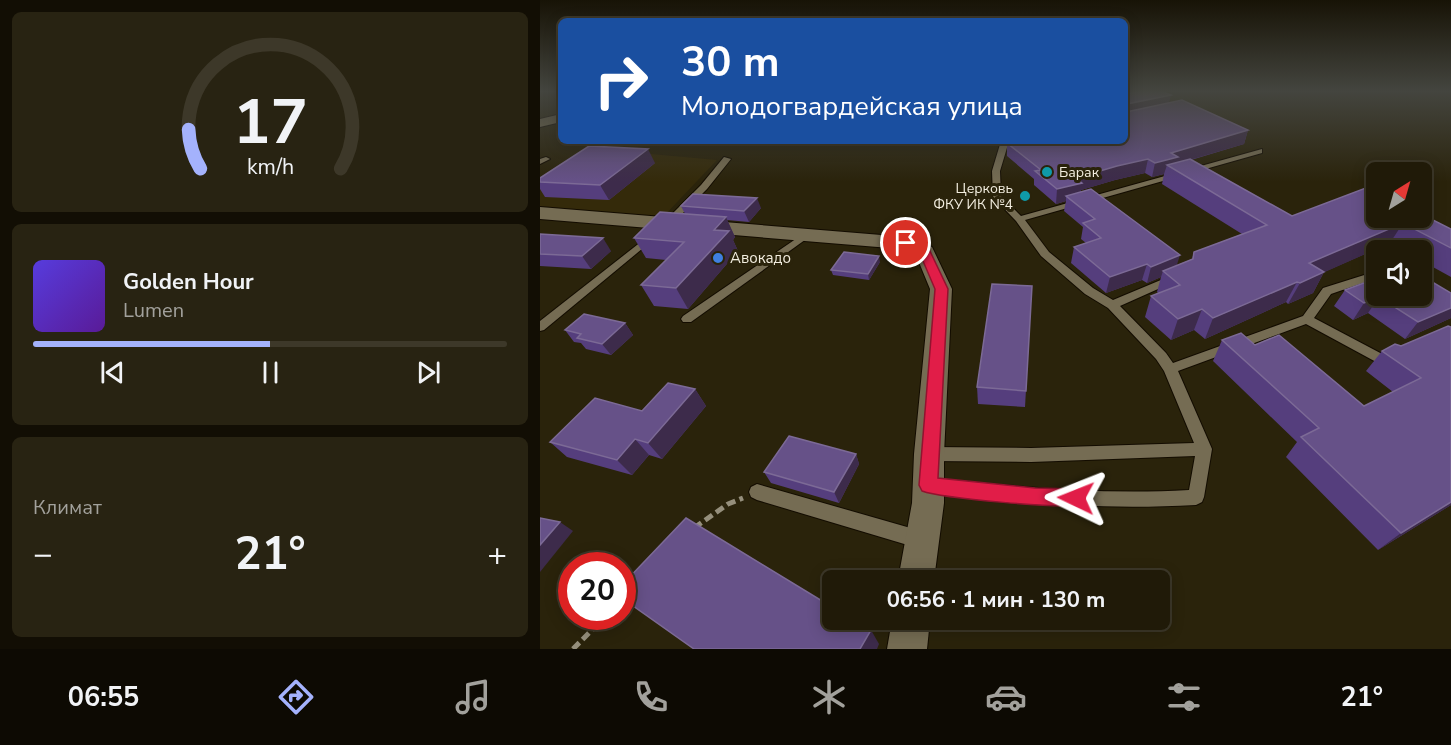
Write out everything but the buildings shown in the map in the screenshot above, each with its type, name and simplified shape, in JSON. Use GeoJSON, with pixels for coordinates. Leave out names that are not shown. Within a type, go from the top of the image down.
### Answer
{"type":"FeatureCollection","features":[{"type":"Feature","properties":{"kind":"street"},"geometry":{"type":"LineString","coordinates":[[540,213],[906,243],[925,251],[941,289],[928,470],[918,570]]}},
{"type":"Feature","properties":{"kind":"street"},"geometry":{"type":"LineString","coordinates":[[907,649],[910,630]]}},
{"type":"Feature","properties":{"kind":"lane"},"geometry":{"type":"LineString","coordinates":[[928,470],[1035,496],[1159,500],[1196,497],[1204,449],[1170,369],[1161,356],[1113,305],[1089,291],[1045,254],[1019,219],[997,197],[996,171],[1008,144]]}},
{"type":"Feature","properties":{"kind":"lane"},"geometry":{"type":"LineString","coordinates":[[1019,219],[1259,151]]}},
{"type":"Feature","properties":{"kind":"lane"},"geometry":{"type":"LineString","coordinates":[[540,327],[668,223],[704,187],[727,159]]}},
{"type":"Feature","properties":{"kind":"lane"},"geometry":{"type":"LineString","coordinates":[[687,319],[806,235]]}},
{"type":"Feature","properties":{"kind":"lane"},"geometry":{"type":"LineString","coordinates":[[1113,305],[1181,275]]}},
{"type":"Feature","properties":{"kind":"lane"},"geometry":{"type":"LineString","coordinates":[[1170,369],[1307,319],[1327,291],[1366,278]]}},
{"type":"Feature","properties":{"kind":"lane"},"geometry":{"type":"LineString","coordinates":[[1307,319],[1383,360],[1402,352]]}},
{"type":"Feature","properties":{"kind":"lane"},"geometry":{"type":"LineString","coordinates":[[928,470],[1031,455],[1204,449]]}},
{"type":"Feature","properties":{"kind":"lane"},"geometry":{"type":"LineString","coordinates":[[758,492],[922,540]]}},
{"type":"Feature","properties":{"kind":"path"},"geometry":{"type":"LineString","coordinates":[[685,537],[700,521],[758,492]]}},
{"type":"Feature","properties":{"kind":"path"},"geometry":{"type":"LineString","coordinates":[[573,649],[592,630]]}},
{"type":"Feature","properties":{"kind":"shaded area"},"geometry":{"type":"Polygon","coordinates":[[[597,149],[717,160],[661,219],[540,209],[540,186],[597,149]]]}},
{"type":"Feature","properties":{"kind":"place","name":"Барак"},"geometry":{"type":"Point","coordinates":[1047,172]}},
{"type":"Feature","properties":{"kind":"place","name":"Церковь ФКУ ИК №4"},"geometry":{"type":"Point","coordinates":[1025,196]}},
{"type":"Feature","properties":{"kind":"place","name":"Авокадо"},"geometry":{"type":"Point","coordinates":[718,258]}},
{"type":"Feature","properties":{"kind":"route"},"geometry":{"type":"LineString","coordinates":[[906,243],[925,251],[941,289],[928,485],[1076,498]]}}]}
